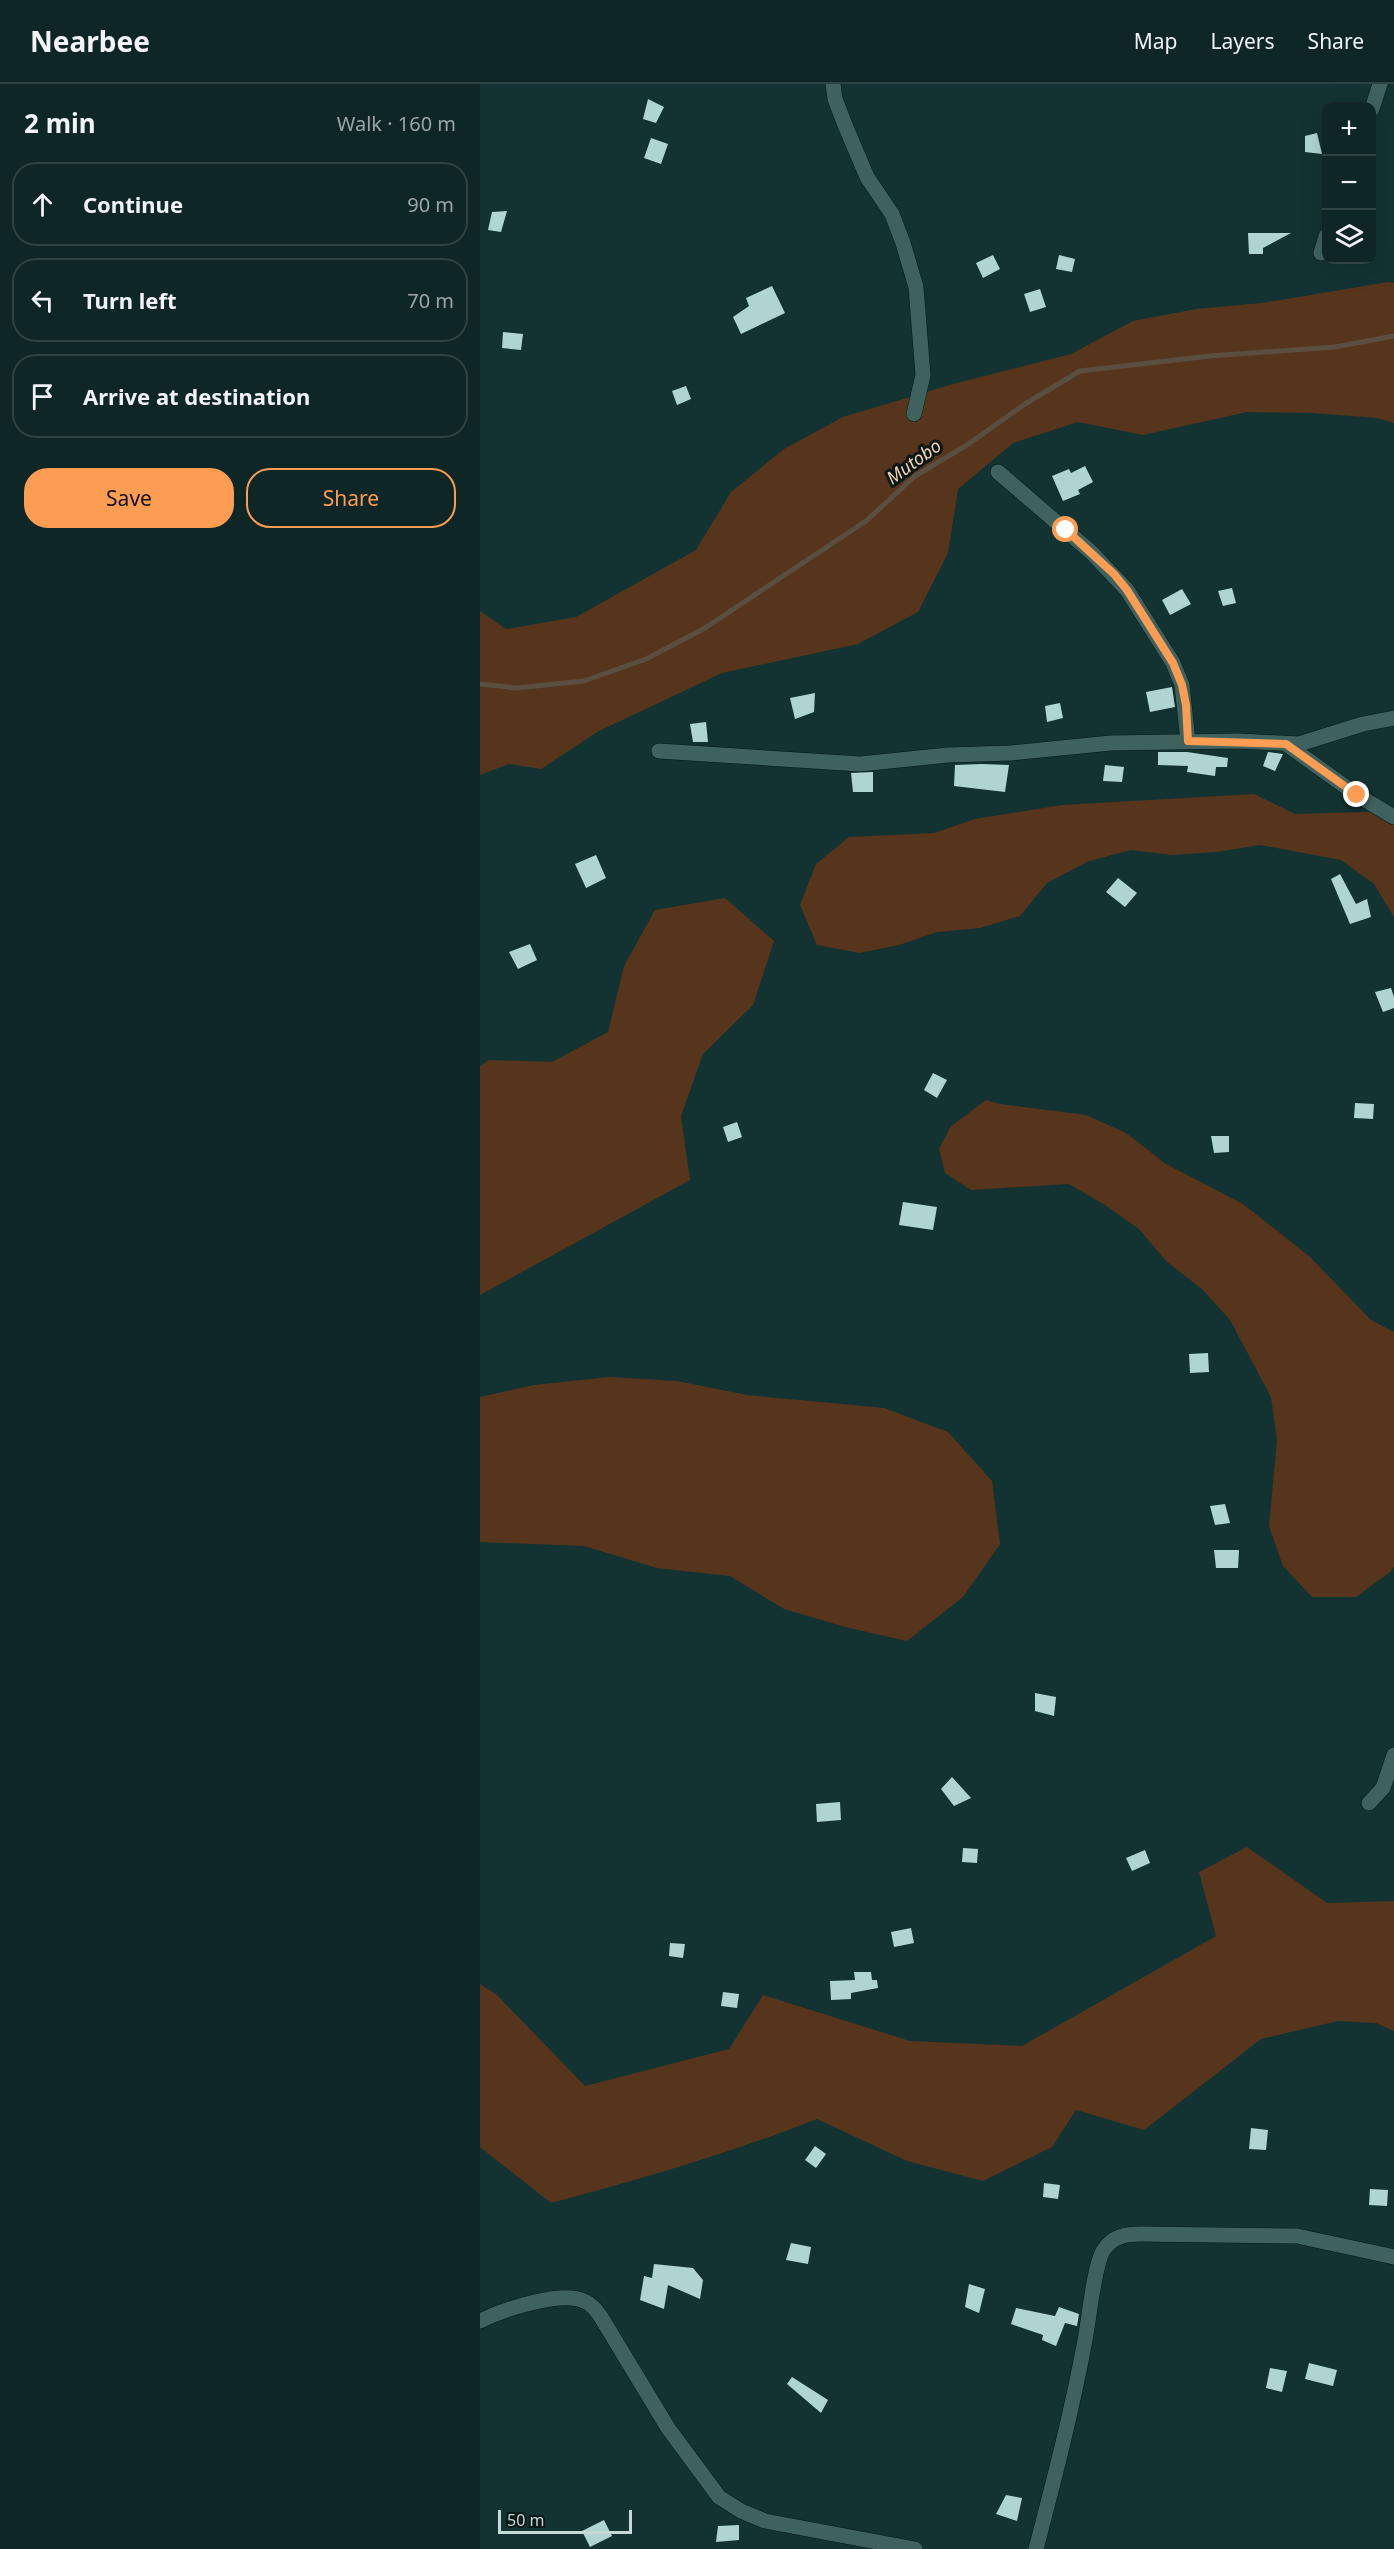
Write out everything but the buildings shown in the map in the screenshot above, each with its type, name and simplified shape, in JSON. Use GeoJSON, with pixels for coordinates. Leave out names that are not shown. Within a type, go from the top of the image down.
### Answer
{"type":"FeatureCollection","features":[{"type":"Feature","properties":{"kind":"street"},"geometry":{"type":"LineString","coordinates":[[833,84],[841,117],[863,166],[892,214],[900,233],[916,287],[924,375],[914,414]]}},
{"type":"Feature","properties":{"kind":"street"},"geometry":{"type":"LineString","coordinates":[[1374,102],[1380,84]]}},
{"type":"Feature","properties":{"kind":"street"},"geometry":{"type":"LineString","coordinates":[[998,472],[1091,552],[1127,590],[1173,663],[1182,685],[1188,741]]}},
{"type":"Feature","properties":{"kind":"street"},"geometry":{"type":"LineString","coordinates":[[659,751],[860,764],[1111,743],[1188,741],[1286,744],[1312,742],[1363,724],[1394,718]]}},
{"type":"Feature","properties":{"kind":"street"},"geometry":{"type":"LineString","coordinates":[[1286,744],[1357,795],[1394,817]]}},
{"type":"Feature","properties":{"kind":"street"},"geometry":{"type":"LineString","coordinates":[[1369,1803],[1383,1788],[1394,1755]]}},
{"type":"Feature","properties":{"kind":"street"},"geometry":{"type":"LineString","coordinates":[[1036,2549],[1063,2445],[1102,2252],[1112,2240],[1125,2234],[1297,2236],[1394,2257]]}},
{"type":"Feature","properties":{"kind":"street"},"geometry":{"type":"LineString","coordinates":[[480,2321],[523,2304],[568,2297],[582,2299],[592,2305],[601,2317],[668,2428],[719,2497],[741,2511],[765,2521],[915,2549]]}},
{"type":"Feature","properties":{"kind":"shaded area"},"geometry":{"type":"Polygon","coordinates":[[[1388,282],[1394,283],[1394,423],[1377,418],[1312,413],[1247,412],[1143,435],[1078,422],[1013,443],[958,489],[948,553],[918,612],[858,644],[722,673],[597,732],[541,769],[509,764],[480,775],[480,611],[506,629],[576,617],[696,550],[731,492],[784,449],[843,417],[953,384],[1071,354],[1133,321],[1196,309],[1262,303],[1388,282]]]}},
{"type":"Feature","properties":{"kind":"shaded area"},"geometry":{"type":"Polygon","coordinates":[[[1254,794],[1295,814],[1394,811],[1394,917],[1374,884],[1341,860],[1260,845],[1216,852],[1171,855],[1131,850],[1089,861],[1047,883],[1020,916],[980,928],[937,932],[899,945],[859,953],[817,945],[800,905],[816,864],[849,837],[934,833],[975,819],[1062,805],[1254,794]]]}},
{"type":"Feature","properties":{"kind":"shaded area"},"geometry":{"type":"Polygon","coordinates":[[[725,898],[774,941],[753,1005],[703,1054],[681,1116],[690,1180],[480,1295],[480,1066],[489,1060],[552,1062],[608,1032],[624,966],[655,910],[725,898]]]}},
{"type":"Feature","properties":{"kind":"shaded area"},"geometry":{"type":"Polygon","coordinates":[[[986,1100],[1000,1104],[1086,1115],[1126,1133],[1166,1164],[1243,1204],[1310,1257],[1371,1320],[1394,1332],[1394,1567],[1390,1572],[1356,1597],[1312,1597],[1283,1566],[1269,1526],[1277,1440],[1271,1397],[1230,1320],[1202,1289],[1166,1261],[1139,1229],[1105,1205],[1069,1184],[971,1190],[945,1173],[939,1149],[951,1126],[986,1100]]]}},
{"type":"Feature","properties":{"kind":"shaded area"},"geometry":{"type":"Polygon","coordinates":[[[610,1377],[677,1381],[747,1395],[884,1408],[948,1432],[992,1481],[1000,1544],[963,1597],[907,1641],[845,1627],[784,1609],[730,1576],[657,1568],[584,1546],[480,1542],[480,1397],[534,1385],[610,1377]]]}},
{"type":"Feature","properties":{"kind":"shaded area"},"geometry":{"type":"Polygon","coordinates":[[[1247,1847],[1327,1903],[1394,1901],[1394,2031],[1376,2023],[1338,2021],[1261,2039],[1144,2130],[1076,2110],[1052,2147],[983,2181],[907,2161],[817,2119],[685,2165],[551,2203],[480,2147],[480,1984],[497,1995],[585,2086],[729,2049],[763,1995],[910,2041],[1022,2046],[1216,1936],[1199,1872],[1247,1847]]]}},
{"type":"Feature","properties":{"kind":"waterway","name":"Mutobo"},"geometry":{"type":"LineString","coordinates":[[480,684],[516,688],[584,681],[646,659],[705,628],[866,521],[915,476],[1080,371],[1210,356],[1335,347],[1394,336]]}},
{"type":"Feature","properties":{"kind":"route"},"geometry":{"type":"LineString","coordinates":[[1066,530],[1114,574],[1127,590],[1173,663],[1182,685],[1186,705],[1188,741],[1286,744],[1357,795]]}}]}
